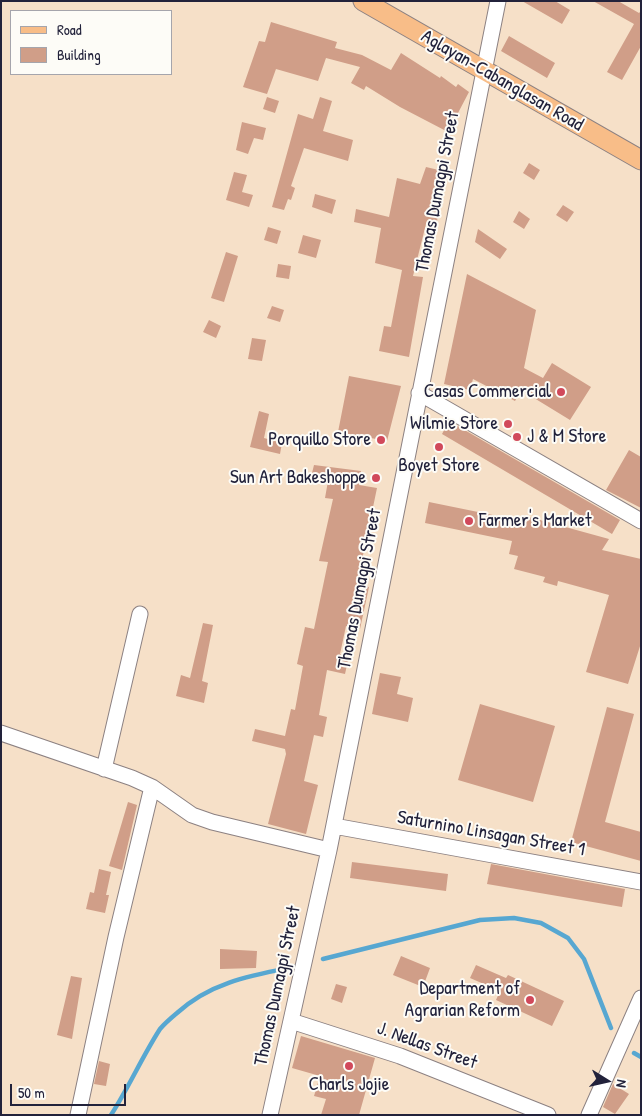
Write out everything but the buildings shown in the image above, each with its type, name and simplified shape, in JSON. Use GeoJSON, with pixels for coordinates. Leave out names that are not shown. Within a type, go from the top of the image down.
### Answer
{"type":"FeatureCollection","features":[{"type":"Feature","properties":{"kind":"main road","name":"Aglayan-Cabanglasan Road"},"geometry":{"type":"LineString","coordinates":[[363,1],[641,160]]}},
{"type":"Feature","properties":{"kind":"street","name":"Thomas Dumagpi Street"},"geometry":{"type":"LineString","coordinates":[[270,1115],[334,826],[498,1]]}},
{"type":"Feature","properties":{"kind":"street"},"geometry":{"type":"LineString","coordinates":[[419,393],[641,521]]}},
{"type":"Feature","properties":{"kind":"street"},"geometry":{"type":"LineString","coordinates":[[104,769],[140,614]]}},
{"type":"Feature","properties":{"kind":"street"},"geometry":{"type":"LineString","coordinates":[[1,734],[152,787],[186,811],[205,820],[329,850]]}},
{"type":"Feature","properties":{"kind":"street"},"geometry":{"type":"LineString","coordinates":[[78,1115],[116,937],[152,787]]}},
{"type":"Feature","properties":{"kind":"street","name":"Saturnino Linsagan Street 1"},"geometry":{"type":"LineString","coordinates":[[334,826],[641,882]]}},
{"type":"Feature","properties":{"kind":"street"},"geometry":{"type":"LineString","coordinates":[[589,1115],[641,998]]}},
{"type":"Feature","properties":{"kind":"street","name":"J. Nellas Street"},"geometry":{"type":"LineString","coordinates":[[291,1021],[400,1056],[548,1115]]}},
{"type":"Feature","properties":{"kind":"waterway"},"geometry":{"type":"LineString","coordinates":[[323,959],[480,920],[514,918],[541,923],[568,938],[584,959],[611,1028]]}},
{"type":"Feature","properties":{"kind":"waterway"},"geometry":{"type":"LineString","coordinates":[[111,1115],[160,1029],[190,1002],[204,993],[234,981],[299,966]]}},
{"type":"Feature","properties":{"kind":"waterway"},"geometry":{"type":"LineString","coordinates":[[634,1053],[641,1057]]}},
{"type":"Feature","properties":{"kind":"place","name":"Casas Commercial"},"geometry":{"type":"Point","coordinates":[561,392]}},
{"type":"Feature","properties":{"kind":"place","name":"Wilmie Store"},"geometry":{"type":"Point","coordinates":[508,424]}},
{"type":"Feature","properties":{"kind":"place","name":"J & M Store"},"geometry":{"type":"Point","coordinates":[517,437]}},
{"type":"Feature","properties":{"kind":"place","name":"Porquillo Store"},"geometry":{"type":"Point","coordinates":[381,440]}},
{"type":"Feature","properties":{"kind":"place","name":"Boyet Store"},"geometry":{"type":"Point","coordinates":[439,447]}},
{"type":"Feature","properties":{"kind":"place","name":"Sun Art Bakeshoppe"},"geometry":{"type":"Point","coordinates":[376,478]}},
{"type":"Feature","properties":{"kind":"place","name":"Farmer's Market"},"geometry":{"type":"Point","coordinates":[469,521]}},
{"type":"Feature","properties":{"kind":"place","name":"Department of Agrarian Reform"},"geometry":{"type":"Point","coordinates":[530,1000]}},
{"type":"Feature","properties":{"kind":"place","name":"Charls Jojie"},"geometry":{"type":"Point","coordinates":[349,1066]}}]}
